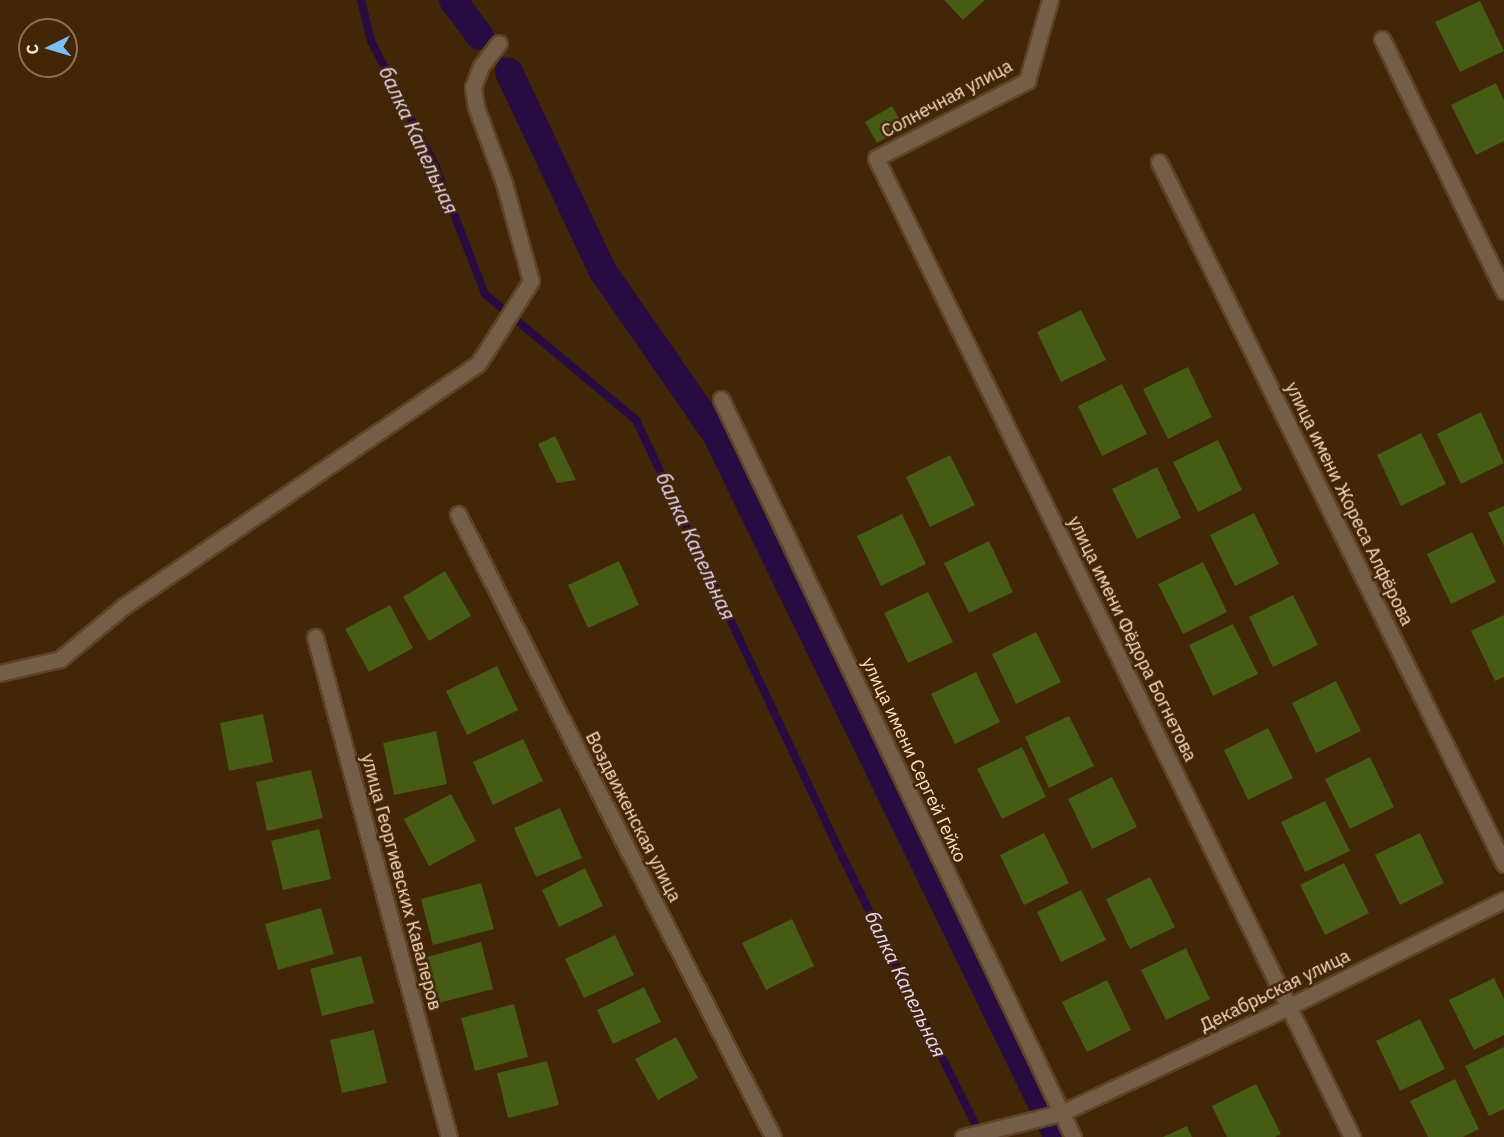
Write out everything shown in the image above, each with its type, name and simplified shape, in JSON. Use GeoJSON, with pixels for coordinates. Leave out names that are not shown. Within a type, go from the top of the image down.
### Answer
{"type":"FeatureCollection","features":[{"type":"Feature","properties":{"kind":"street","name":"Солнечная улица"},"geometry":{"type":"LineString","coordinates":[[876,158],[1027,81],[1050,0]]}},
{"type":"Feature","properties":{"kind":"street"},"geometry":{"type":"LineString","coordinates":[[1382,39],[1504,291]]}},
{"type":"Feature","properties":{"kind":"street"},"geometry":{"type":"LineString","coordinates":[[0,673],[60,659],[124,606],[478,364],[531,280],[504,183],[476,107],[473,87],[480,66],[499,44]]}},
{"type":"Feature","properties":{"kind":"street","name":"улица имени Фёдора Богнетова"},"geometry":{"type":"LineString","coordinates":[[876,158],[1352,1137]]}},
{"type":"Feature","properties":{"kind":"street","name":"улица имени Жореса Алфёрова"},"geometry":{"type":"LineString","coordinates":[[1159,162],[1504,864]]}},
{"type":"Feature","properties":{"kind":"street","name":"улица имени Сергей Гейко"},"geometry":{"type":"LineString","coordinates":[[721,399],[1073,1137]]}},
{"type":"Feature","properties":{"kind":"street","name":"Воздвиженская улица"},"geometry":{"type":"LineString","coordinates":[[458,514],[773,1137]]}},
{"type":"Feature","properties":{"kind":"street","name":"улица Георгиевских Кавалеров"},"geometry":{"type":"LineString","coordinates":[[315,637],[449,1137]]}},
{"type":"Feature","properties":{"kind":"street","name":"Декабрьская улица"},"geometry":{"type":"LineString","coordinates":[[966,1136],[1061,1113],[1290,1006],[1504,900]]}},
{"type":"Feature","properties":{"kind":"building"},"geometry":{"type":"Polygon","coordinates":[[[944,0],[985,0],[963,20],[944,0]]]}},
{"type":"Feature","properties":{"kind":"building"},"geometry":{"type":"Polygon","coordinates":[[[1480,1],[1504,51],[1460,72],[1435,22],[1480,1]]]}},
{"type":"Feature","properties":{"kind":"building"},"geometry":{"type":"Polygon","coordinates":[[[1496,83],[1504,101],[1504,141],[1476,155],[1451,105],[1496,83]]]}},
{"type":"Feature","properties":{"kind":"building"},"geometry":{"type":"Polygon","coordinates":[[[892,106],[904,127],[877,143],[865,122],[892,106]]]}},
{"type":"Feature","properties":{"kind":"building"},"geometry":{"type":"Polygon","coordinates":[[[1081,310],[1106,360],[1061,382],[1037,332],[1081,310]]]}},
{"type":"Feature","properties":{"kind":"building"},"geometry":{"type":"Polygon","coordinates":[[[1188,367],[1212,417],[1168,439],[1143,389],[1188,367]]]}},
{"type":"Feature","properties":{"kind":"building"},"geometry":{"type":"Polygon","coordinates":[[[1122,384],[1147,434],[1102,456],[1078,406],[1122,384]]]}},
{"type":"Feature","properties":{"kind":"building"},"geometry":{"type":"Polygon","coordinates":[[[1481,412],[1504,463],[1461,484],[1437,434],[1481,412]]]}},
{"type":"Feature","properties":{"kind":"building"},"geometry":{"type":"Polygon","coordinates":[[[1421,433],[1446,484],[1401,506],[1377,455],[1421,433]]]}},
{"type":"Feature","properties":{"kind":"building"},"geometry":{"type":"Polygon","coordinates":[[[555,436],[576,480],[557,483],[538,444],[555,436]]]}},
{"type":"Feature","properties":{"kind":"building"},"geometry":{"type":"Polygon","coordinates":[[[1218,440],[1242,490],[1198,512],[1173,462],[1218,440]]]}},
{"type":"Feature","properties":{"kind":"building"},"geometry":{"type":"Polygon","coordinates":[[[950,455],[975,505],[930,527],[906,477],[950,455]]]}},
{"type":"Feature","properties":{"kind":"building"},"geometry":{"type":"Polygon","coordinates":[[[1157,467],[1181,518],[1137,539],[1112,489],[1157,467]]]}},
{"type":"Feature","properties":{"kind":"building"},"geometry":{"type":"Polygon","coordinates":[[[1504,506],[1504,546],[1488,513],[1504,506]]]}},
{"type":"Feature","properties":{"kind":"building"},"geometry":{"type":"Polygon","coordinates":[[[1254,513],[1279,564],[1235,586],[1210,535],[1254,513]]]}},
{"type":"Feature","properties":{"kind":"building"},"geometry":{"type":"Polygon","coordinates":[[[902,514],[926,564],[881,586],[857,536],[902,514]]]}},
{"type":"Feature","properties":{"kind":"building"},"geometry":{"type":"Polygon","coordinates":[[[1472,532],[1496,582],[1451,604],[1427,554],[1472,532]]]}},
{"type":"Feature","properties":{"kind":"building"},"geometry":{"type":"Polygon","coordinates":[[[989,541],[1013,592],[969,613],[944,563],[989,541]]]}},
{"type":"Feature","properties":{"kind":"building"},"geometry":{"type":"Polygon","coordinates":[[[619,561],[639,605],[588,628],[568,585],[619,561]]]}},
{"type":"Feature","properties":{"kind":"building"},"geometry":{"type":"Polygon","coordinates":[[[1203,562],[1227,612],[1183,634],[1158,584],[1203,562]]]}},
{"type":"Feature","properties":{"kind":"building"},"geometry":{"type":"Polygon","coordinates":[[[445,571],[471,616],[429,641],[403,597],[445,571]]]}},
{"type":"Feature","properties":{"kind":"building"},"geometry":{"type":"Polygon","coordinates":[[[928,592],[953,642],[908,663],[884,613],[928,592]]]}},
{"type":"Feature","properties":{"kind":"building"},"geometry":{"type":"Polygon","coordinates":[[[1293,595],[1318,645],[1273,667],[1249,617],[1293,595]]]}},
{"type":"Feature","properties":{"kind":"building"},"geometry":{"type":"Polygon","coordinates":[[[390,605],[413,648],[369,672],[345,629],[390,605]]]}},
{"type":"Feature","properties":{"kind":"building"},"geometry":{"type":"Polygon","coordinates":[[[1504,615],[1504,677],[1495,681],[1471,631],[1504,615]]]}},
{"type":"Feature","properties":{"kind":"building"},"geometry":{"type":"Polygon","coordinates":[[[1233,624],[1258,674],[1213,696],[1189,645],[1233,624]]]}},
{"type":"Feature","properties":{"kind":"building"},"geometry":{"type":"Polygon","coordinates":[[[1036,632],[1061,682],[1016,704],[992,654],[1036,632]]]}},
{"type":"Feature","properties":{"kind":"building"},"geometry":{"type":"Polygon","coordinates":[[[497,666],[518,710],[467,735],[446,691],[497,666]]]}},
{"type":"Feature","properties":{"kind":"building"},"geometry":{"type":"Polygon","coordinates":[[[976,672],[1000,722],[955,744],[931,694],[976,672]]]}},
{"type":"Feature","properties":{"kind":"building"},"geometry":{"type":"Polygon","coordinates":[[[1336,681],[1361,731],[1316,753],[1292,703],[1336,681]]]}},
{"type":"Feature","properties":{"kind":"building"},"geometry":{"type":"Polygon","coordinates":[[[263,714],[273,762],[229,771],[220,723],[263,714]]]}},
{"type":"Feature","properties":{"kind":"building"},"geometry":{"type":"Polygon","coordinates":[[[1069,716],[1094,766],[1049,788],[1025,737],[1069,716]]]}},
{"type":"Feature","properties":{"kind":"building"},"geometry":{"type":"Polygon","coordinates":[[[1268,728],[1293,778],[1248,800],[1224,750],[1268,728]]]}},
{"type":"Feature","properties":{"kind":"building"},"geometry":{"type":"Polygon","coordinates":[[[436,731],[447,784],[394,795],[383,743],[436,731]]]}},
{"type":"Feature","properties":{"kind":"building"},"geometry":{"type":"Polygon","coordinates":[[[523,739],[543,781],[493,805],[473,762],[523,739]]]}},
{"type":"Feature","properties":{"kind":"building"},"geometry":{"type":"Polygon","coordinates":[[[1022,747],[1046,797],[1002,819],[977,769],[1022,747]]]}},
{"type":"Feature","properties":{"kind":"building"},"geometry":{"type":"Polygon","coordinates":[[[1370,757],[1394,807],[1350,829],[1325,779],[1370,757]]]}},
{"type":"Feature","properties":{"kind":"building"},"geometry":{"type":"Polygon","coordinates":[[[311,770],[323,818],[267,831],[256,782],[311,770]]]}},
{"type":"Feature","properties":{"kind":"building"},"geometry":{"type":"Polygon","coordinates":[[[1112,777],[1137,827],[1092,849],[1068,799],[1112,777]]]}},
{"type":"Feature","properties":{"kind":"building"},"geometry":{"type":"Polygon","coordinates":[[[451,794],[476,841],[429,866],[404,819],[451,794]]]}},
{"type":"Feature","properties":{"kind":"building"},"geometry":{"type":"Polygon","coordinates":[[[1325,801],[1350,851],[1305,872],[1281,822],[1325,801]]]}},
{"type":"Feature","properties":{"kind":"building"},"geometry":{"type":"Polygon","coordinates":[[[560,808],[582,858],[536,877],[514,828],[560,808]]]}},
{"type":"Feature","properties":{"kind":"building"},"geometry":{"type":"Polygon","coordinates":[[[319,829],[331,879],[283,890],[271,841],[319,829]]]}},
{"type":"Feature","properties":{"kind":"building"},"geometry":{"type":"Polygon","coordinates":[[[1044,833],[1069,883],[1024,905],[1000,855],[1044,833]]]}},
{"type":"Feature","properties":{"kind":"building"},"geometry":{"type":"Polygon","coordinates":[[[1420,833],[1444,883],[1400,905],[1375,855],[1420,833]]]}},
{"type":"Feature","properties":{"kind":"building"},"geometry":{"type":"Polygon","coordinates":[[[1344,863],[1369,913],[1325,935],[1300,885],[1344,863]]]}},
{"type":"Feature","properties":{"kind":"building"},"geometry":{"type":"Polygon","coordinates":[[[585,868],[603,906],[559,927],[542,890],[585,868]]]}},
{"type":"Feature","properties":{"kind":"building"},"geometry":{"type":"Polygon","coordinates":[[[1150,877],[1175,927],[1130,949],[1106,899],[1150,877]]]}},
{"type":"Feature","properties":{"kind":"building"},"geometry":{"type":"Polygon","coordinates":[[[481,883],[494,929],[433,945],[421,899],[481,883]]]}},
{"type":"Feature","properties":{"kind":"building"},"geometry":{"type":"Polygon","coordinates":[[[1081,890],[1106,940],[1061,962],[1037,912],[1081,890]]]}},
{"type":"Feature","properties":{"kind":"building"},"geometry":{"type":"Polygon","coordinates":[[[321,908],[334,954],[278,970],[265,924],[321,908]]]}},
{"type":"Feature","properties":{"kind":"building"},"geometry":{"type":"Polygon","coordinates":[[[792,919],[814,966],[766,990],[742,943],[792,919]]]}},
{"type":"Feature","properties":{"kind":"building"},"geometry":{"type":"Polygon","coordinates":[[[615,935],[634,975],[584,998],[565,959],[615,935]]]}},
{"type":"Feature","properties":{"kind":"building"},"geometry":{"type":"Polygon","coordinates":[[[481,942],[493,989],[439,1003],[427,957],[481,942]]]}},
{"type":"Feature","properties":{"kind":"building"},"geometry":{"type":"Polygon","coordinates":[[[1186,948],[1210,999],[1166,1020],[1141,970],[1186,948]]]}},
{"type":"Feature","properties":{"kind":"building"},"geometry":{"type":"Polygon","coordinates":[[[361,956],[374,1003],[322,1016],[310,969],[361,956]]]}},
{"type":"Feature","properties":{"kind":"building"},"geometry":{"type":"Polygon","coordinates":[[[1494,978],[1504,999],[1504,1035],[1474,1050],[1449,1000],[1494,978]]]}},
{"type":"Feature","properties":{"kind":"building"},"geometry":{"type":"Polygon","coordinates":[[[1107,980],[1131,1030],[1087,1052],[1062,1002],[1107,980]]]}},
{"type":"Feature","properties":{"kind":"building"},"geometry":{"type":"Polygon","coordinates":[[[644,987],[661,1022],[613,1044],[597,1010],[644,987]]]}},
{"type":"Feature","properties":{"kind":"building"},"geometry":{"type":"Polygon","coordinates":[[[514,1004],[528,1057],[475,1071],[461,1018],[514,1004]]]}},
{"type":"Feature","properties":{"kind":"building"},"geometry":{"type":"Polygon","coordinates":[[[1420,1019],[1445,1069],[1400,1091],[1376,1041],[1420,1019]]]}},
{"type":"Feature","properties":{"kind":"building"},"geometry":{"type":"Polygon","coordinates":[[[374,1030],[387,1083],[342,1093],[330,1040],[374,1030]]]}},
{"type":"Feature","properties":{"kind":"building"},"geometry":{"type":"Polygon","coordinates":[[[676,1037],[698,1078],[658,1100],[635,1059],[676,1037]]]}},
{"type":"Feature","properties":{"kind":"building"},"geometry":{"type":"Polygon","coordinates":[[[1504,1047],[1504,1109],[1489,1116],[1465,1066],[1504,1047]]]}},
{"type":"Feature","properties":{"kind":"building"},"geometry":{"type":"Polygon","coordinates":[[[547,1061],[559,1105],[508,1118],[497,1073],[547,1061]]]}},
{"type":"Feature","properties":{"kind":"building"},"geometry":{"type":"Polygon","coordinates":[[[1455,1079],[1479,1129],[1463,1137],[1428,1137],[1410,1101],[1455,1079]]]}},
{"type":"Feature","properties":{"kind":"building"},"geometry":{"type":"Polygon","coordinates":[[[1256,1084],[1281,1134],[1275,1137],[1227,1137],[1212,1106],[1256,1084]]]}},
{"type":"Feature","properties":{"kind":"building"},"geometry":{"type":"Polygon","coordinates":[[[1187,1126],[1192,1137],[1163,1137],[1187,1126]]]}},
{"type":"Feature","properties":{"kind":"waterway","name":"балка Капельная"},"geometry":{"type":"LineString","coordinates":[[361,0],[371,41],[435,165],[485,294],[636,420],[847,866],[980,1134]]}},
{"type":"Feature","properties":{"kind":"waterway"},"geometry":{"type":"LineString","coordinates":[[453,0],[480,36]]}},
{"type":"Feature","properties":{"kind":"waterway","name":"балка Капельная"},"geometry":{"type":"LineString","coordinates":[[480,36],[509,72]]}},
{"type":"Feature","properties":{"kind":"waterway"},"geometry":{"type":"LineString","coordinates":[[509,72],[602,270],[716,434],[1058,1137]]}}]}
